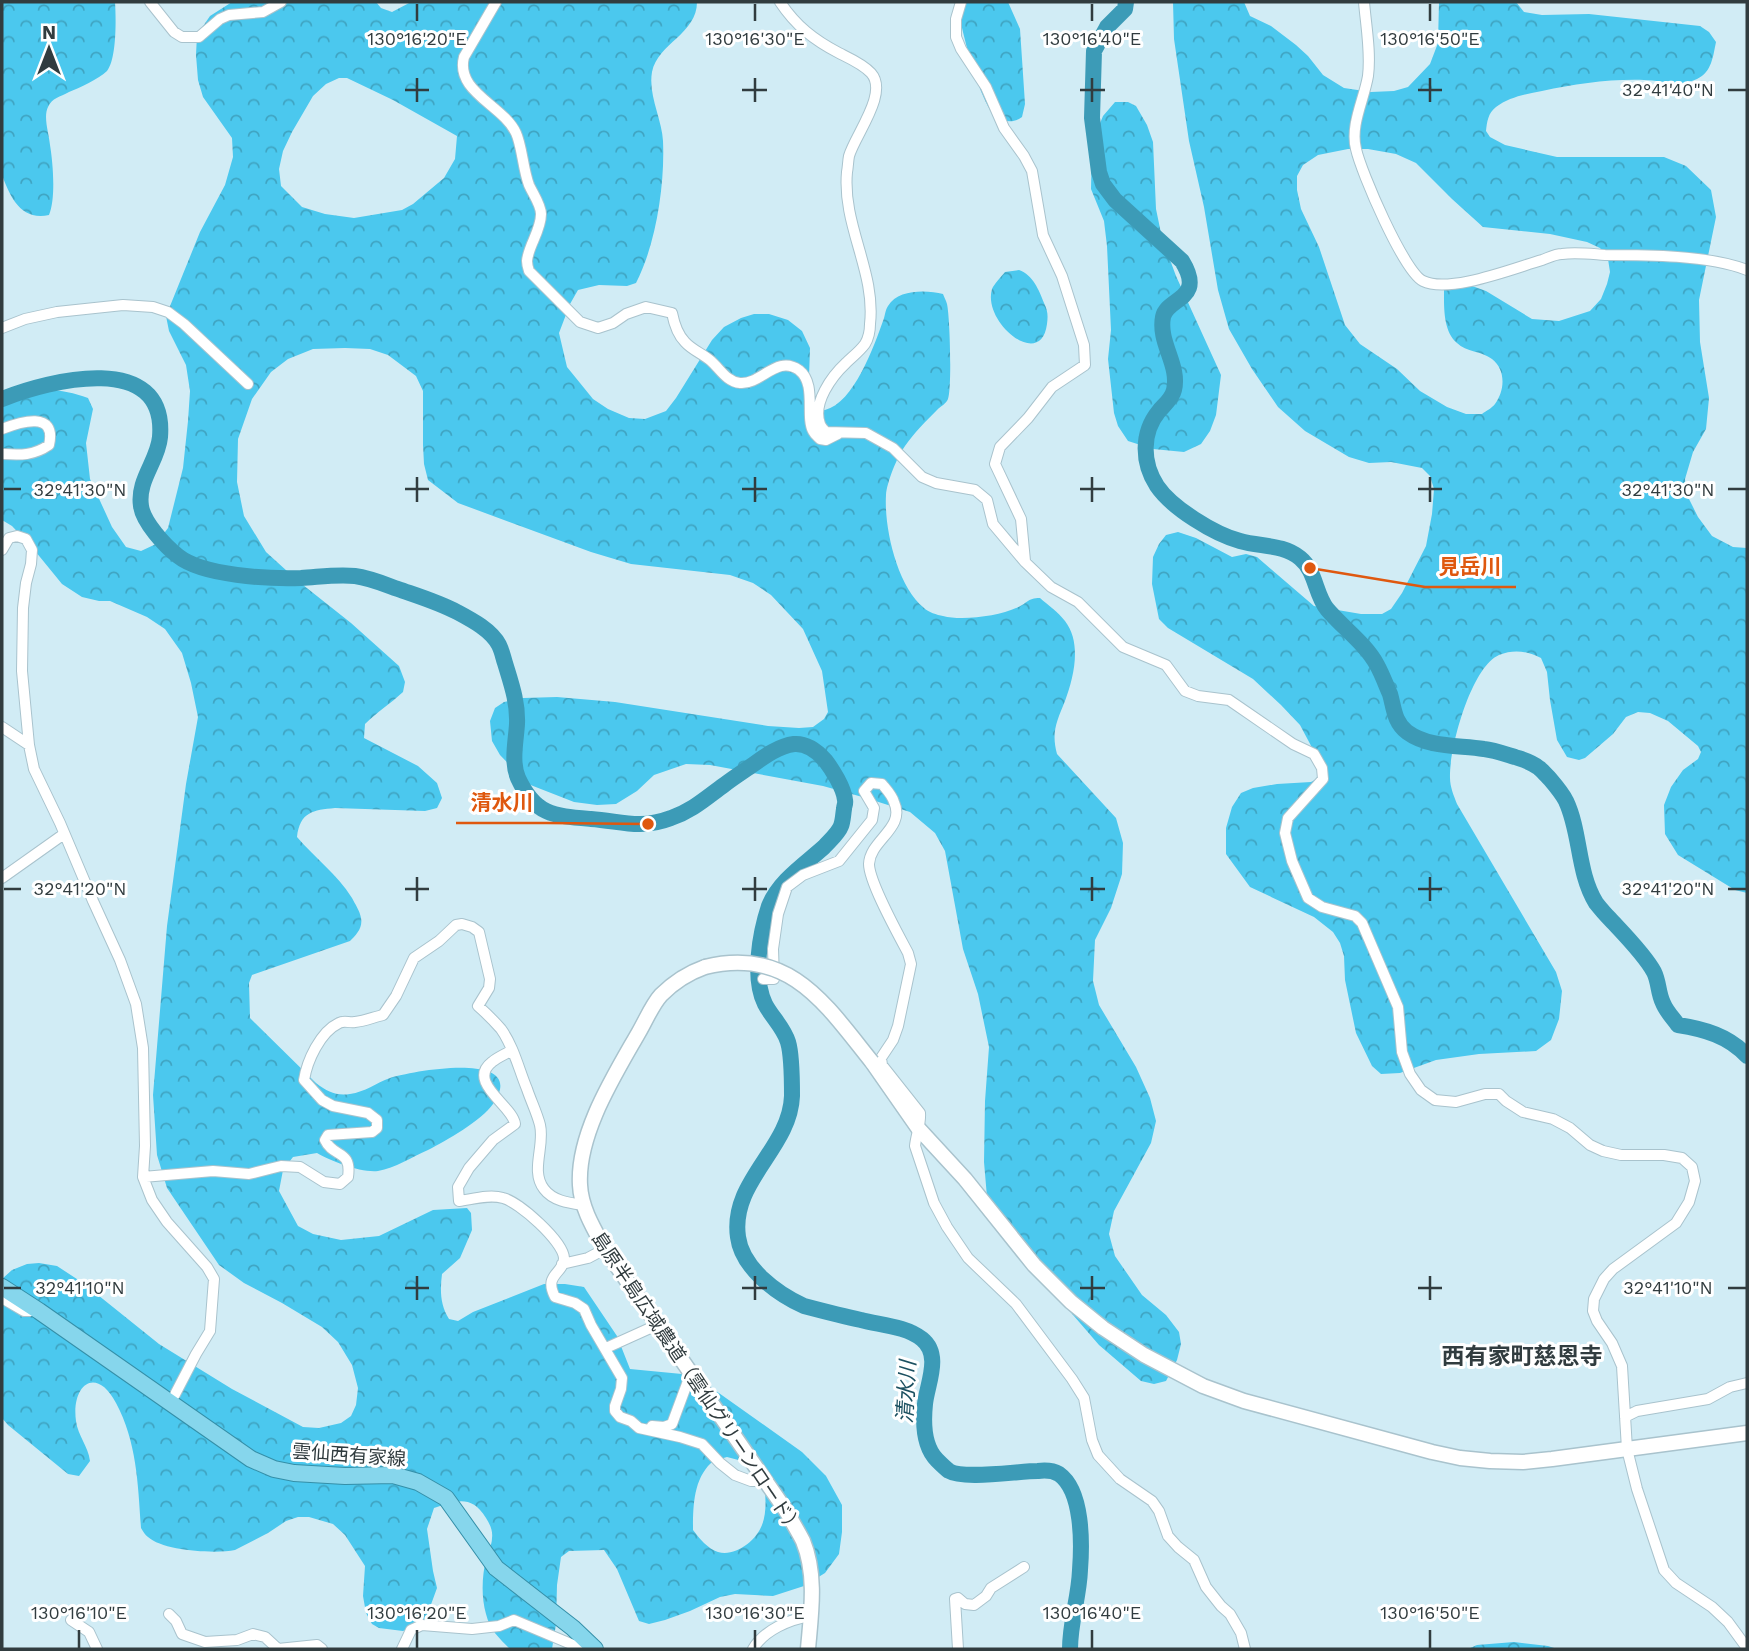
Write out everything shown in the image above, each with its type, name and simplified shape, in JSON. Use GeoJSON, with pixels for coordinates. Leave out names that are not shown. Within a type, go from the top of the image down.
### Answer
{"type":"FeatureCollection","features":[{"type":"Feature","properties":{"kind":"main road","name":"雲仙西有家線"},"geometry":{"type":"LineString","coordinates":[[2,1287],[251,1459],[294,1474],[393,1475],[418,1482],[446,1498],[496,1569],[573,1628],[595,1649]]}},
{"type":"Feature","properties":{"kind":"street"},"geometry":{"type":"LineString","coordinates":[[150,2],[174,32],[182,37],[199,37],[229,15],[263,12],[281,2]]}},
{"type":"Feature","properties":{"kind":"street"},"geometry":{"type":"LineString","coordinates":[[496,2],[461,66],[465,78],[474,90],[508,121],[516,133],[528,184],[542,211],[540,225],[527,260],[529,271],[580,322],[598,328],[646,307],[672,313],[675,327],[685,343],[711,361],[731,381],[749,382],[778,366],[791,366],[801,371],[808,383],[813,431],[820,439],[826,440],[842,432]]}},
{"type":"Feature","properties":{"kind":"street"},"geometry":{"type":"LineString","coordinates":[[780,2],[802,29],[818,42],[872,73],[877,85],[874,103],[849,156],[847,179],[849,214],[870,299],[870,324],[866,342],[829,382],[822,397],[819,408],[820,423],[826,432],[866,433],[893,448],[922,477],[936,483],[975,490],[986,500],[993,524],[1025,562],[1051,587],[1078,602],[1124,648],[1166,665],[1185,691],[1198,696],[1229,700],[1293,744],[1314,754],[1322,768],[1323,779],[1288,818],[1285,833],[1292,860],[1308,898],[1322,907],[1355,916],[1362,923],[1398,1007],[1402,1052],[1409,1074],[1421,1090],[1435,1100],[1456,1102],[1485,1094],[1499,1094],[1523,1112],[1553,1119],[1570,1128],[1590,1145],[1603,1150],[1621,1154],[1682,1158],[1692,1167],[1695,1181],[1689,1202],[1676,1223],[1613,1269],[1604,1279],[1594,1299],[1593,1311],[1622,1366],[1627,1449],[1637,1489],[1664,1570],[1676,1583],[1712,1607],[1728,1622],[1747,1648]]}},
{"type":"Feature","properties":{"kind":"street"},"geometry":{"type":"LineString","coordinates":[[961,2],[956,19],[956,37],[961,50],[986,87],[1004,128],[1032,171],[1043,234],[1062,276],[1084,345],[1085,365],[1052,387],[1028,418],[1000,447],[995,464],[1021,519],[1025,562]]}},
{"type":"Feature","properties":{"kind":"street"},"geometry":{"type":"LineString","coordinates":[[1364,2],[1368,75],[1354,132],[1355,148],[1366,179],[1397,246],[1422,281],[1435,285],[1458,284],[1561,254],[1648,255],[1732,264],[1747,270]]}},
{"type":"Feature","properties":{"kind":"street"},"geometry":{"type":"LineString","coordinates":[[2,328],[25,319],[57,312],[123,305],[153,307],[168,312],[184,324],[248,384]]}},
{"type":"Feature","properties":{"kind":"street"},"geometry":{"type":"LineString","coordinates":[[2,429],[33,420],[41,422],[51,435],[49,444],[29,455],[2,454]]}},
{"type":"Feature","properties":{"kind":"street"},"geometry":{"type":"LineString","coordinates":[[2,550],[9,538],[17,536],[26,539],[32,550],[23,608],[22,671],[29,746],[34,769],[120,960],[136,1004],[143,1048],[143,1177],[152,1200],[167,1222],[207,1266],[214,1279],[210,1331],[170,1404]]}},
{"type":"Feature","properties":{"kind":"street"},"geometry":{"type":"LineString","coordinates":[[2,727],[29,746]]}},
{"type":"Feature","properties":{"kind":"street"},"geometry":{"type":"LineString","coordinates":[[764,979],[774,979],[773,949],[778,914],[787,887],[803,875],[839,860],[872,820],[874,808],[864,791],[871,783],[882,784],[895,802],[897,813],[894,825],[872,852],[869,862],[870,876],[911,964],[898,1026],[881,1059],[881,1065],[920,1112],[915,1146],[934,1203],[968,1258],[1016,1304],[1072,1379],[1084,1398],[1092,1440],[1098,1455],[1120,1479],[1152,1501],[1159,1511],[1168,1536],[1194,1560],[1206,1587],[1230,1614],[1241,1633],[1245,1649]]}},
{"type":"Feature","properties":{"kind":"street"},"geometry":{"type":"LineString","coordinates":[[2,878],[64,834]]}},
{"type":"Feature","properties":{"kind":"street"},"geometry":{"type":"LineString","coordinates":[[143,1177],[213,1171],[249,1174],[281,1166],[300,1167],[324,1182],[340,1184],[348,1177],[350,1166],[325,1140],[328,1135],[372,1132],[377,1128],[377,1120],[368,1112],[333,1106],[322,1100],[304,1080],[306,1067],[319,1042],[334,1026],[342,1021],[354,1022],[383,1015],[396,996],[414,958],[456,925],[462,924],[479,932],[490,979],[489,988],[478,1006],[502,1031],[512,1050],[540,1126],[539,1180],[545,1191],[557,1199],[583,1205]]}},
{"type":"Feature","properties":{"kind":"street","name":"島原半島広域農道（雲仙グリーンロード）"},"geometry":{"type":"LineString","coordinates":[[808,1649],[812,1586],[803,1542],[787,1512],[605,1249],[583,1205],[580,1188],[582,1154],[587,1134],[615,1075],[659,997],[688,974],[720,963],[754,964],[786,973],[812,991],[872,1062],[918,1128],[965,1179],[1034,1265],[1071,1302],[1103,1328],[1144,1355],[1203,1386],[1244,1401],[1460,1458],[1523,1462],[1747,1433]]}},
{"type":"Feature","properties":{"kind":"street"},"geometry":{"type":"LineString","coordinates":[[512,1050],[490,1063],[485,1078],[491,1094],[514,1116],[515,1124],[493,1140],[469,1168],[458,1187],[460,1200],[500,1196],[512,1200],[549,1233],[564,1258],[554,1276],[551,1290],[555,1297],[575,1303],[584,1309],[622,1378],[615,1411],[620,1417],[660,1427],[668,1426],[672,1423],[691,1373]]}},
{"type":"Feature","properties":{"kind":"street"},"geometry":{"type":"LineString","coordinates":[[562,1264],[588,1258],[605,1249]]}},
{"type":"Feature","properties":{"kind":"street"},"geometry":{"type":"LineString","coordinates":[[2,1298],[24,1311],[39,1311]]}},
{"type":"Feature","properties":{"kind":"street"},"geometry":{"type":"LineString","coordinates":[[606,1349],[657,1325]]}},
{"type":"Feature","properties":{"kind":"street"},"geometry":{"type":"LineString","coordinates":[[1625,1417],[1637,1411],[1707,1399],[1730,1387],[1747,1383]]}},
{"type":"Feature","properties":{"kind":"street"},"geometry":{"type":"LineString","coordinates":[[631,1421],[639,1427],[702,1444],[735,1475],[751,1481],[766,1481]]}},
{"type":"Feature","properties":{"kind":"street"},"geometry":{"type":"LineString","coordinates":[[958,1649],[955,1599],[974,1605],[986,1596],[991,1588],[1024,1567]]}},
{"type":"Feature","properties":{"kind":"street"},"geometry":{"type":"LineString","coordinates":[[169,1614],[182,1634],[205,1642],[237,1640],[253,1634],[265,1637],[278,1649],[317,1644],[322,1649]]}},
{"type":"Feature","properties":{"kind":"street"},"geometry":{"type":"LineString","coordinates":[[753,1649],[761,1639],[781,1625],[811,1616]]}},
{"type":"Feature","properties":{"kind":"street"},"geometry":{"type":"LineString","coordinates":[[402,1649],[411,1630],[422,1625],[472,1629],[499,1626],[514,1619],[583,1649]]}},
{"type":"Feature","properties":{"kind":"street"},"geometry":{"type":"LineString","coordinates":[[71,1620],[89,1632],[97,1649]]}},
{"type":"Feature","properties":{"kind":"green space"},"geometry":{"type":"Polygon","coordinates":[[[2,2],[115,2],[113,57],[107,71],[54,100],[47,111],[53,180],[53,199],[49,215],[39,216],[23,211],[2,175],[2,2]]]}},
{"type":"Feature","properties":{"kind":"green space"},"geometry":{"type":"Polygon","coordinates":[[[232,2],[376,2],[381,8],[392,12],[411,2],[697,2],[691,22],[662,53],[652,72],[653,98],[663,141],[662,176],[658,214],[643,268],[636,283],[627,286],[599,285],[578,290],[559,333],[567,367],[593,399],[629,418],[645,419],[666,411],[712,340],[724,327],[754,314],[769,314],[788,320],[802,331],[810,348],[809,378],[815,410],[825,410],[845,397],[854,385],[868,358],[887,308],[893,300],[906,294],[929,292],[943,294],[946,301],[950,352],[948,399],[909,441],[893,470],[886,495],[890,539],[906,586],[928,611],[951,617],[980,617],[1009,611],[1040,598],[1065,621],[1073,639],[1075,660],[1068,692],[1057,721],[1055,746],[1057,754],[1116,818],[1123,843],[1122,874],[1111,908],[1095,940],[1093,981],[1099,1005],[1136,1067],[1150,1098],[1156,1121],[1151,1143],[1114,1211],[1109,1234],[1115,1256],[1142,1295],[1166,1315],[1179,1332],[1181,1344],[1177,1360],[1166,1381],[1154,1384],[1141,1381],[1099,1345],[1016,1249],[987,1197],[984,1162],[989,1047],[978,994],[963,949],[945,851],[935,833],[910,812],[866,798],[823,786],[710,765],[686,764],[654,775],[637,791],[616,804],[574,802],[528,784],[500,755],[492,741],[490,721],[495,708],[504,702],[523,698],[557,697],[615,702],[768,726],[813,727],[824,719],[828,712],[822,671],[803,629],[771,595],[753,583],[730,575],[631,564],[458,503],[428,480],[424,464],[423,391],[416,376],[388,355],[370,349],[313,349],[288,359],[271,372],[252,399],[238,439],[237,482],[244,516],[266,552],[399,666],[405,682],[403,692],[365,724],[364,738],[418,766],[437,783],[442,798],[437,808],[425,811],[335,808],[314,811],[305,817],[297,837],[346,889],[360,913],[361,925],[350,941],[252,975],[249,983],[250,1018],[316,1083],[336,1094],[355,1093],[390,1078],[420,1071],[464,1068],[483,1070],[496,1076],[500,1087],[493,1104],[472,1123],[403,1162],[384,1170],[371,1171],[346,1166],[317,1153],[293,1157],[283,1170],[279,1191],[298,1226],[313,1234],[341,1240],[379,1236],[433,1210],[467,1208],[471,1213],[472,1230],[460,1258],[442,1274],[441,1297],[449,1319],[458,1321],[473,1312],[544,1284],[584,1287],[617,1336],[630,1369],[682,1374],[709,1386],[802,1452],[826,1476],[842,1505],[839,1554],[825,1573],[804,1586],[773,1596],[735,1594],[720,1597],[690,1611],[649,1624],[639,1621],[617,1569],[604,1550],[569,1551],[561,1557],[552,1649],[510,1649],[492,1629],[484,1607],[483,1579],[492,1541],[491,1528],[475,1505],[463,1501],[434,1508],[427,1529],[437,1588],[425,1621],[403,1631],[379,1628],[372,1624],[366,1613],[363,1596],[365,1566],[345,1535],[333,1524],[309,1517],[298,1517],[235,1550],[226,1551],[165,1546],[147,1536],[141,1528],[135,1464],[128,1433],[116,1403],[101,1385],[87,1384],[77,1398],[76,1421],[90,1461],[79,1476],[68,1474],[2,1418],[2,1279],[12,1270],[39,1263],[57,1266],[83,1283],[159,1344],[232,1389],[303,1427],[319,1428],[341,1423],[351,1416],[356,1405],[358,1388],[352,1365],[338,1342],[322,1327],[244,1283],[219,1265],[167,1188],[157,1155],[153,1095],[167,926],[198,717],[182,653],[165,629],[147,617],[110,601],[82,597],[62,584],[31,546],[12,526],[2,520],[2,397],[37,390],[54,390],[88,398],[93,409],[86,443],[90,479],[112,527],[126,547],[141,551],[156,544],[168,528],[183,468],[190,391],[186,365],[169,331],[166,316],[200,232],[225,185],[233,157],[232,138],[203,97],[198,80],[197,35],[210,16],[232,2]],[[339,78],[326,84],[313,96],[292,132],[283,151],[279,169],[281,186],[302,207],[325,214],[354,218],[402,210],[444,178],[455,159],[457,136],[393,100],[347,78],[339,78]],[[727,1457],[716,1460],[705,1470],[697,1486],[693,1522],[693,1530],[704,1543],[714,1551],[725,1553],[738,1550],[755,1537],[764,1519],[765,1506],[763,1475],[746,1462],[727,1457]]]}},
{"type":"Feature","properties":{"kind":"green space"},"geometry":{"type":"Polygon","coordinates":[[[956,2],[1008,2],[1020,29],[1025,104],[1019,119],[1009,121],[995,118],[981,92],[956,2]]]}},
{"type":"Feature","properties":{"kind":"green space"},"geometry":{"type":"Polygon","coordinates":[[[1173,2],[1244,2],[1250,16],[1271,26],[1296,45],[1323,75],[1344,88],[1371,92],[1408,87],[1430,64],[1438,43],[1439,2],[1516,2],[1524,12],[1542,15],[1589,14],[1700,26],[1709,32],[1716,42],[1709,68],[1697,79],[1678,83],[1605,81],[1530,93],[1512,98],[1493,109],[1487,124],[1486,131],[1490,137],[1505,145],[1557,157],[1664,157],[1686,166],[1711,190],[1716,217],[1699,300],[1700,342],[1709,398],[1706,429],[1693,452],[1685,479],[1686,493],[1698,517],[1712,536],[1733,547],[1747,548],[1747,893],[1735,890],[1678,855],[1665,834],[1664,805],[1671,787],[1683,770],[1698,759],[1701,752],[1698,746],[1668,721],[1650,713],[1638,712],[1626,717],[1613,734],[1579,760],[1567,757],[1557,740],[1547,672],[1541,658],[1520,652],[1499,655],[1479,675],[1471,692],[1453,748],[1451,785],[1457,804],[1556,972],[1562,991],[1559,1019],[1551,1040],[1536,1051],[1479,1054],[1436,1060],[1400,1073],[1381,1074],[1372,1066],[1356,1033],[1345,980],[1344,956],[1333,932],[1314,917],[1250,887],[1226,854],[1226,828],[1232,807],[1241,793],[1277,784],[1311,782],[1320,777],[1317,757],[1300,725],[1253,679],[1168,628],[1159,619],[1152,584],[1153,557],[1159,544],[1166,535],[1178,532],[1196,538],[1232,557],[1246,554],[1257,557],[1314,606],[1361,614],[1382,614],[1391,609],[1402,593],[1426,546],[1434,489],[1430,476],[1422,468],[1391,462],[1369,463],[1349,457],[1305,431],[1278,407],[1252,369],[1229,329],[1218,290],[1204,207],[1189,141],[1174,39],[1173,2]],[[1348,149],[1318,155],[1303,165],[1297,176],[1301,209],[1319,247],[1345,325],[1360,344],[1397,369],[1420,391],[1447,407],[1466,414],[1482,414],[1494,405],[1498,398],[1502,387],[1502,374],[1492,359],[1465,348],[1452,338],[1445,318],[1444,290],[1461,282],[1486,291],[1532,319],[1559,321],[1590,311],[1601,299],[1610,272],[1608,259],[1600,248],[1587,242],[1550,234],[1483,227],[1416,163],[1396,154],[1348,149]]]}},
{"type":"Feature","properties":{"kind":"green space"},"geometry":{"type":"Polygon","coordinates":[[[1115,102],[1128,102],[1136,106],[1147,125],[1153,142],[1156,209],[1162,238],[1176,276],[1221,375],[1216,415],[1210,431],[1201,444],[1184,452],[1153,449],[1128,441],[1118,426],[1114,413],[1108,359],[1111,330],[1107,246],[1104,221],[1091,189],[1092,143],[1103,116],[1115,102]]]}},
{"type":"Feature","properties":{"kind":"green space"},"geometry":{"type":"Polygon","coordinates":[[[1019,270],[1028,275],[1035,284],[1047,311],[1043,337],[1034,343],[1024,342],[1003,327],[991,302],[992,289],[1005,272],[1019,270]]]}},
{"type":"Feature","properties":{"kind":"green space"},"geometry":{"type":"Polygon","coordinates":[[[1514,1642],[1557,1649],[1468,1649],[1477,1645],[1514,1642]]]}},
{"type":"Feature","properties":{"kind":"waterway"},"geometry":{"type":"LineString","coordinates":[[1126,2],[1125,9],[1107,27],[1094,51],[1092,118],[1099,172],[1103,184],[1115,200],[1182,261],[1190,283],[1188,291],[1166,310],[1163,317],[1163,336],[1175,381],[1172,396],[1153,420],[1147,438],[1148,468],[1157,486],[1183,511],[1218,533],[1240,541],[1286,550],[1300,558],[1309,569],[1327,609],[1377,665],[1390,694],[1397,719],[1407,732],[1434,743],[1499,752],[1528,761],[1542,771],[1557,787],[1571,813],[1585,878],[1596,903],[1650,965],[1668,1012],[1678,1025],[1716,1035],[1732,1043],[1747,1056]]}},
{"type":"Feature","properties":{"kind":"waterway","name":"清水川"},"geometry":{"type":"LineString","coordinates":[[2,399],[48,385],[101,378],[125,382],[145,392],[157,410],[160,437],[142,488],[141,506],[150,526],[161,540],[189,563],[219,572],[255,577],[348,575],[366,578],[443,605],[481,626],[499,645],[514,693],[517,716],[514,758],[518,778],[531,800],[547,811],[566,817],[630,824],[660,822],[686,812],[783,747],[794,744],[807,746],[825,760],[844,795],[841,826],[836,835],[793,874],[773,897],[760,942],[758,969],[761,993],[788,1042],[792,1096],[782,1133],[743,1199],[738,1217],[741,1248],[762,1279],[794,1301],[818,1310],[901,1329],[922,1339],[928,1346],[932,1361],[925,1404],[925,1434],[932,1454],[949,1471],[966,1475],[1049,1471],[1059,1474],[1067,1482],[1077,1505],[1081,1546],[1070,1649]]}},
{"type":"Feature","properties":{"kind":"place","name":"見岳川"},"geometry":{"type":"Point","coordinates":[1310,568]}},
{"type":"Feature","properties":{"kind":"place","name":"清水川"},"geometry":{"type":"Point","coordinates":[648,824]}},
{"type":"Feature","properties":{"kind":"district","name":"西有家町慈恩寺"},"geometry":{"type":"Point","coordinates":[1522,1356]}}]}
